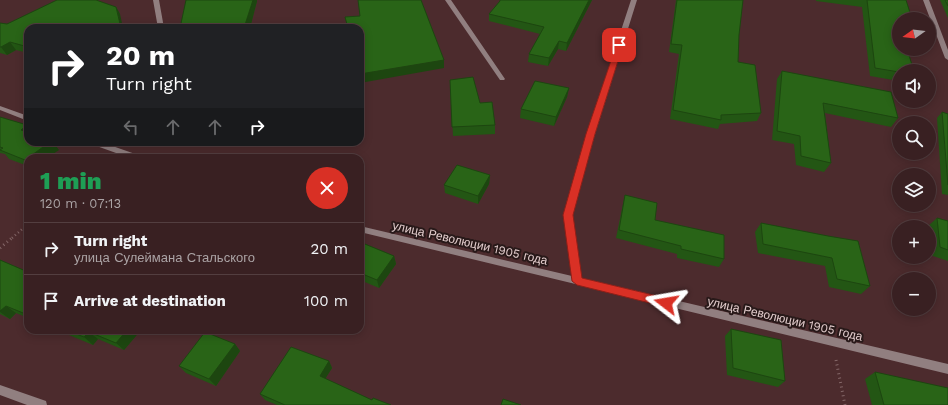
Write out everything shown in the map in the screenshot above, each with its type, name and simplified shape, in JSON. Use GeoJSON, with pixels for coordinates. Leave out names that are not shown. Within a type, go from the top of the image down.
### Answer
{"type":"FeatureCollection","features":[{"type":"Feature","properties":{"kind":"street"},"geometry":{"type":"LineString","coordinates":[[156,0],[161,24]]}},
{"type":"Feature","properties":{"kind":"street"},"geometry":{"type":"LineString","coordinates":[[448,0],[502,78]]}},
{"type":"Feature","properties":{"kind":"street"},"geometry":{"type":"LineString","coordinates":[[577,281],[568,215],[590,134],[634,0]]}},
{"type":"Feature","properties":{"kind":"street"},"geometry":{"type":"LineString","coordinates":[[926,0],[948,58]]}},
{"type":"Feature","properties":{"kind":"street"},"geometry":{"type":"LineString","coordinates":[[0,108],[24,117]]}},
{"type":"Feature","properties":{"kind":"street"},"geometry":{"type":"LineString","coordinates":[[105,146],[127,154]]}},
{"type":"Feature","properties":{"kind":"street","name":"улица Революции 1905 года"},"geometry":{"type":"LineString","coordinates":[[364,230],[832,343],[948,369]]}},
{"type":"Feature","properties":{"kind":"street"},"geometry":{"type":"LineString","coordinates":[[0,390],[42,405]]}},
{"type":"Feature","properties":{"kind":"path"},"geometry":{"type":"LineString","coordinates":[[0,248],[24,227]]}},
{"type":"Feature","properties":{"kind":"path"},"geometry":{"type":"LineString","coordinates":[[832,343],[845,405]]}},
{"type":"Feature","properties":{"kind":"building"},"geometry":{"type":"Polygon","coordinates":[[[57,0],[96,0],[116,7],[120,24],[24,24],[24,46],[10,42],[0,47],[0,23],[7,24],[57,0]]]}},
{"type":"Feature","properties":{"kind":"building"},"geometry":{"type":"Polygon","coordinates":[[[186,0],[253,0],[245,24],[181,24],[186,0]]]}},
{"type":"Feature","properties":{"kind":"building"},"geometry":{"type":"Polygon","coordinates":[[[358,0],[421,0],[444,60],[364,73],[364,24],[347,24],[345,17],[360,16],[358,0]]]}},
{"type":"Feature","properties":{"kind":"building"},"geometry":{"type":"Polygon","coordinates":[[[500,0],[589,0],[567,43],[559,41],[549,58],[529,54],[544,27],[489,14],[500,0]]]}},
{"type":"Feature","properties":{"kind":"building"},"geometry":{"type":"Polygon","coordinates":[[[677,0],[743,0],[738,62],[755,65],[761,113],[721,115],[721,120],[673,110],[682,45],[671,44],[677,0]]]}},
{"type":"Feature","properties":{"kind":"building"},"geometry":{"type":"Polygon","coordinates":[[[867,0],[906,0],[910,12],[892,12],[892,56],[909,56],[912,64],[892,64],[892,71],[875,68],[867,0]]]}},
{"type":"Feature","properties":{"kind":"building"},"geometry":{"type":"Polygon","coordinates":[[[782,71],[891,92],[892,108],[895,108],[897,116],[892,117],[823,103],[831,163],[801,156],[800,136],[777,131],[782,71]]]}},
{"type":"Feature","properties":{"kind":"building"},"geometry":{"type":"Polygon","coordinates":[[[473,77],[480,103],[492,102],[495,125],[452,127],[450,80],[473,77]]]}},
{"type":"Feature","properties":{"kind":"building"},"geometry":{"type":"Polygon","coordinates":[[[535,81],[569,88],[556,117],[521,109],[535,81]]]}},
{"type":"Feature","properties":{"kind":"building"},"geometry":{"type":"Polygon","coordinates":[[[942,112],[948,114],[948,185],[942,112]]]}},
{"type":"Feature","properties":{"kind":"building"},"geometry":{"type":"Polygon","coordinates":[[[0,117],[24,124],[24,128],[21,130],[24,131],[24,146],[44,146],[33,154],[24,154],[24,160],[0,150],[3,148],[0,147],[0,117]]]}},
{"type":"Feature","properties":{"kind":"building"},"geometry":{"type":"Polygon","coordinates":[[[457,165],[490,175],[478,196],[444,185],[457,165]]]}},
{"type":"Feature","properties":{"kind":"building"},"geometry":{"type":"Polygon","coordinates":[[[625,195],[657,203],[655,220],[724,235],[724,259],[681,249],[681,246],[619,230],[625,195]]]}},
{"type":"Feature","properties":{"kind":"building"},"geometry":{"type":"Polygon","coordinates":[[[937,218],[948,221],[948,250],[940,247],[937,218]]]}},
{"type":"Feature","properties":{"kind":"building"},"geometry":{"type":"Polygon","coordinates":[[[761,223],[858,241],[870,286],[837,279],[832,258],[763,244],[761,223]]]}},
{"type":"Feature","properties":{"kind":"building"},"geometry":{"type":"Polygon","coordinates":[[[364,244],[394,256],[377,280],[364,275],[364,244]]]}},
{"type":"Feature","properties":{"kind":"building"},"geometry":{"type":"Polygon","coordinates":[[[0,260],[24,270],[24,313],[6,306],[0,311],[0,260]]]}},
{"type":"Feature","properties":{"kind":"building"},"geometry":{"type":"Polygon","coordinates":[[[731,329],[781,340],[785,381],[733,368],[731,329]]]}},
{"type":"Feature","properties":{"kind":"building"},"geometry":{"type":"Polygon","coordinates":[[[76,334],[87,334],[84,337],[76,334]]]}},
{"type":"Feature","properties":{"kind":"building"},"geometry":{"type":"Polygon","coordinates":[[[94,334],[124,334],[116,343],[94,334]]]}},
{"type":"Feature","properties":{"kind":"building"},"geometry":{"type":"Polygon","coordinates":[[[203,334],[210,334],[235,344],[209,379],[179,366],[203,334]]]}},
{"type":"Feature","properties":{"kind":"building"},"geometry":{"type":"Polygon","coordinates":[[[291,347],[329,361],[320,376],[372,400],[373,398],[391,405],[285,405],[260,394],[291,347]]]}},
{"type":"Feature","properties":{"kind":"building"},"geometry":{"type":"Polygon","coordinates":[[[875,372],[948,388],[948,405],[884,405],[875,372]]]}},
{"type":"Feature","properties":{"kind":"building"},"geometry":{"type":"Polygon","coordinates":[[[503,399],[521,405],[501,405],[503,399]]]}},
{"type":"Feature","properties":{"kind":"route"},"geometry":{"type":"LineString","coordinates":[[619,45],[590,134],[568,215],[577,281],[666,303]]}}]}
